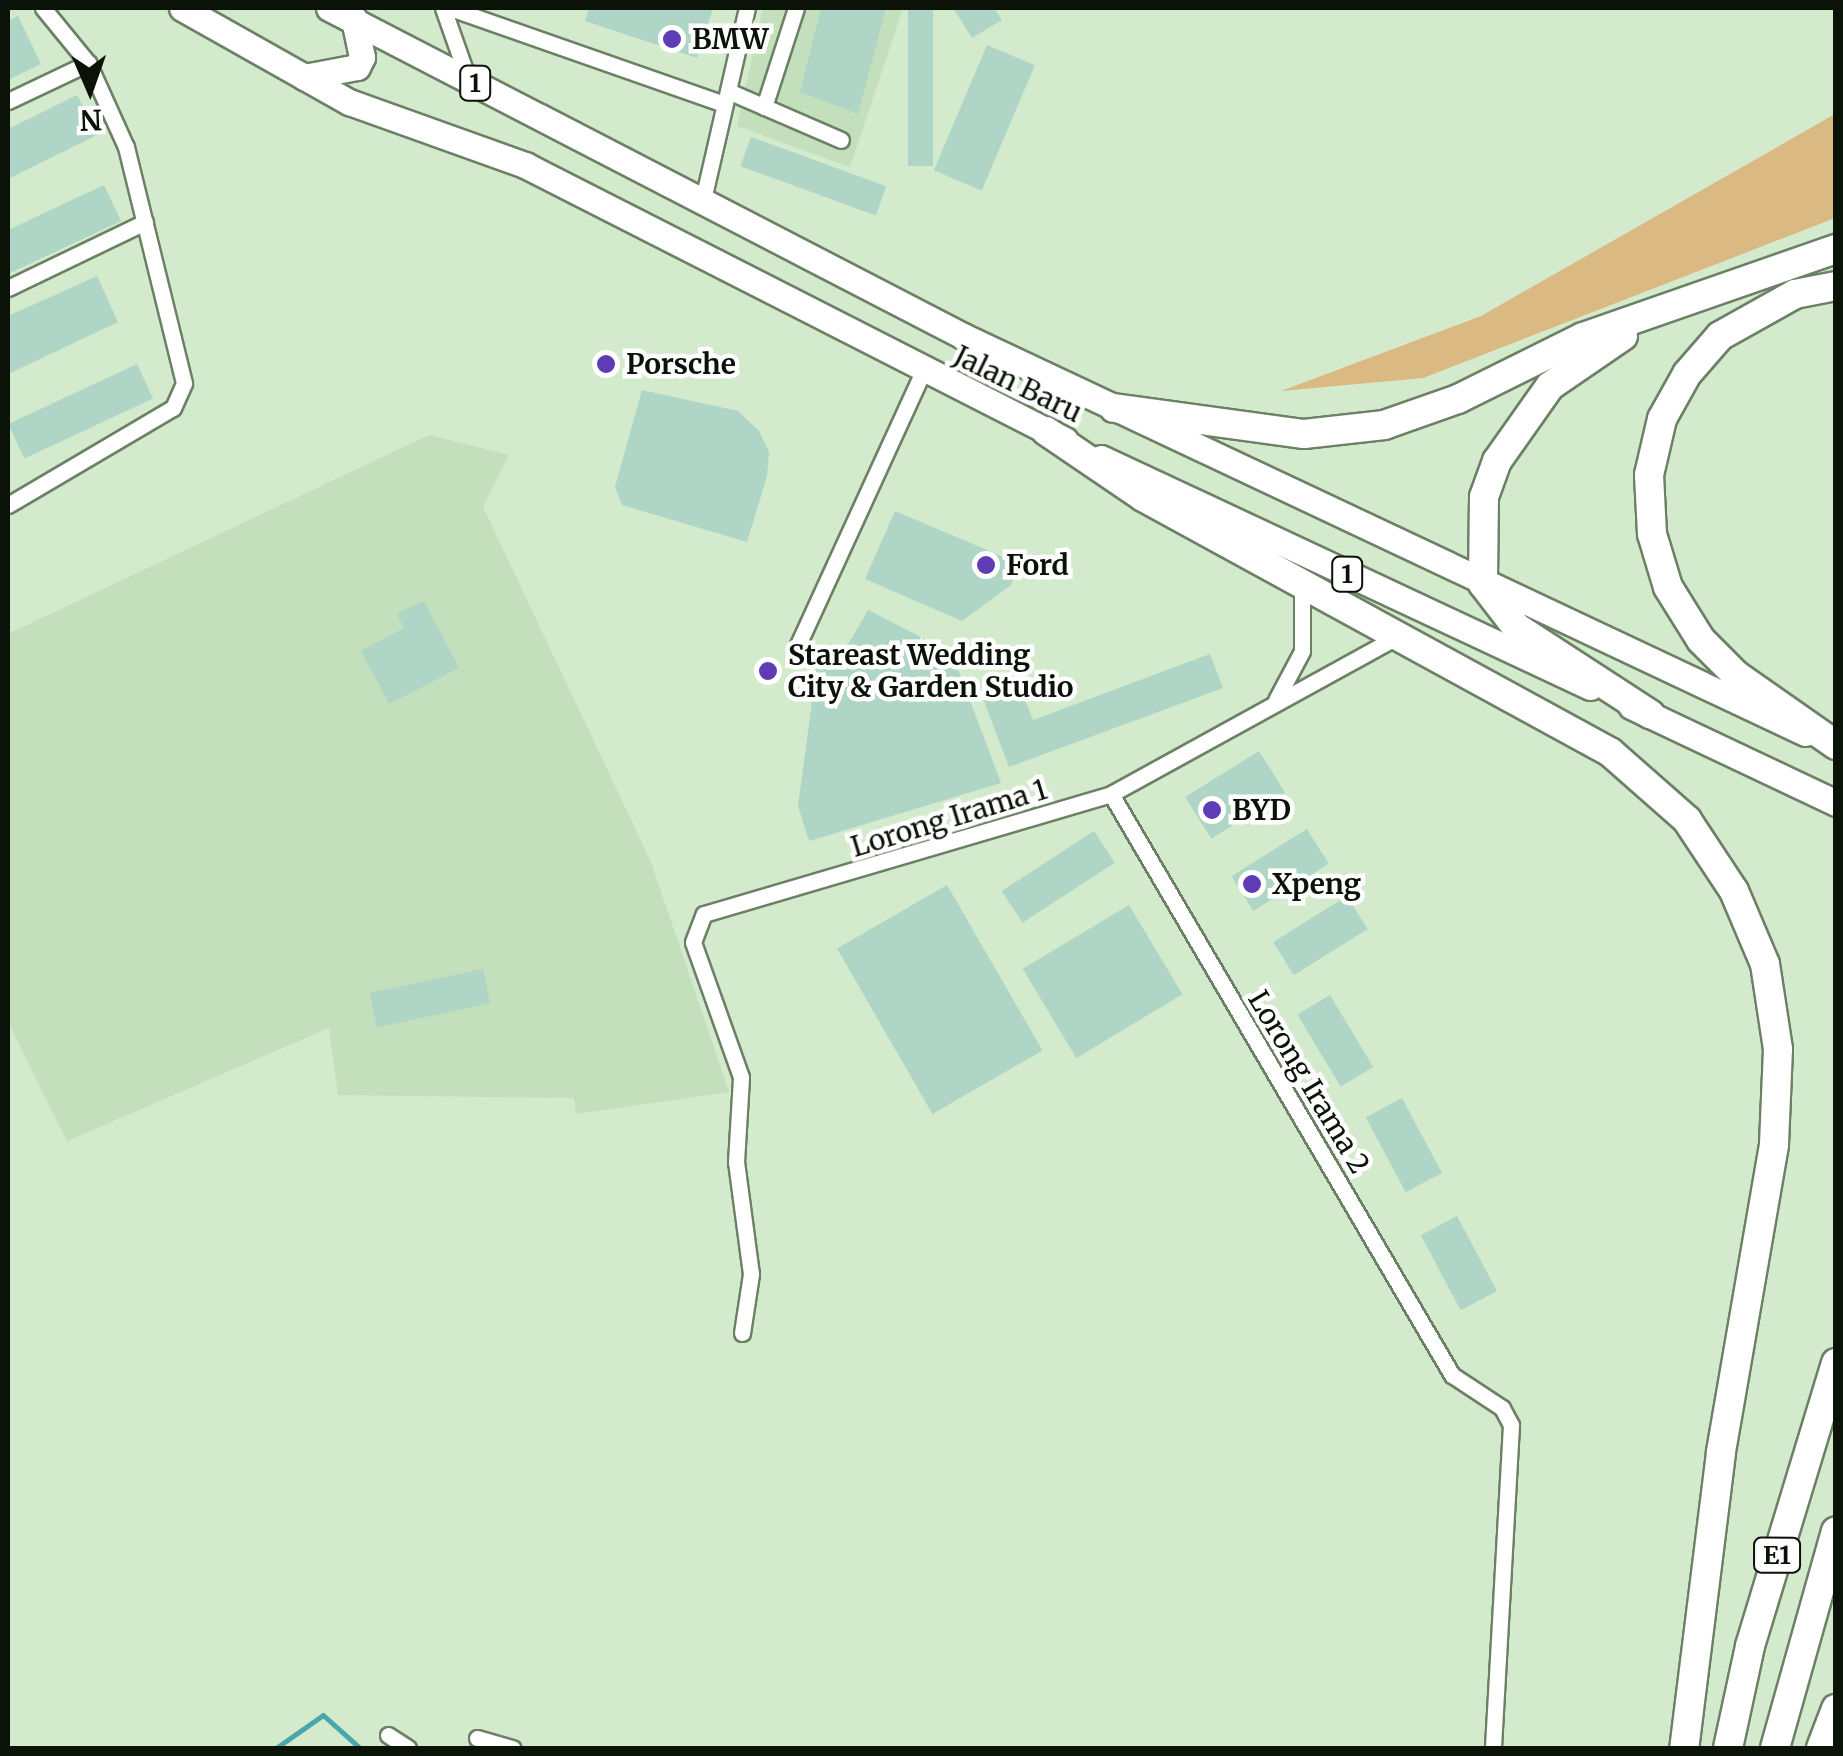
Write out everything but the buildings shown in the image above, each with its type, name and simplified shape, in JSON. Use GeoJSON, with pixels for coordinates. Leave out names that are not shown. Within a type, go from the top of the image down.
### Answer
{"type":"FeatureCollection","features":[{"type":"Feature","properties":{"kind":"highway","name":"Jalan Baru"},"geometry":{"type":"LineString","coordinates":[[182,8],[349,102],[526,165],[923,372],[1836,803]]}},
{"type":"Feature","properties":{"kind":"highway","name":"Jalan Baru"},"geometry":{"type":"LineString","coordinates":[[329,8],[702,204],[1114,408],[1836,746]]}},
{"type":"Feature","properties":{"kind":"highway"},"geometry":{"type":"LineString","coordinates":[[304,77],[357,67],[362,57],[354,18]]}},
{"type":"Feature","properties":{"kind":"highway"},"geometry":{"type":"LineString","coordinates":[[1114,408],[1304,434],[1384,425],[1458,398],[1583,338],[1672,310],[1836,249]]}},
{"type":"Feature","properties":{"kind":"highway"},"geometry":{"type":"LineString","coordinates":[[1836,286],[1782,300],[1720,336],[1687,374],[1662,419],[1649,474],[1652,534],[1668,587],[1701,640],[1736,675],[1836,746]]}},
{"type":"Feature","properties":{"kind":"highway"},"geometry":{"type":"LineString","coordinates":[[1650,714],[1516,627],[1483,584],[1484,497],[1522,421],[1550,386],[1600,348],[1672,310]]}},
{"type":"Feature","properties":{"kind":"highway"},"geometry":{"type":"LineString","coordinates":[[1046,431],[1096,470],[1610,752],[1688,820],[1734,890],[1765,964],[1778,1049],[1774,1144],[1721,1452],[1684,1748]]}},
{"type":"Feature","properties":{"kind":"highway","name":"E1"},"geometry":{"type":"LineString","coordinates":[[1728,1748],[1750,1646],[1836,1363]]}},
{"type":"Feature","properties":{"kind":"highway","name":"E1"},"geometry":{"type":"LineString","coordinates":[[1774,1748],[1836,1531]]}},
{"type":"Feature","properties":{"kind":"highway"},"geometry":{"type":"LineString","coordinates":[[1821,1748],[1836,1709]]}},
{"type":"Feature","properties":{"kind":"street"},"geometry":{"type":"LineString","coordinates":[[8,505],[183,398],[126,147],[88,63],[43,8]]}},
{"type":"Feature","properties":{"kind":"street"},"geometry":{"type":"LineString","coordinates":[[447,8],[468,80]]}},
{"type":"Feature","properties":{"kind":"street"},"geometry":{"type":"LineString","coordinates":[[447,8],[764,107],[841,140]]}},
{"type":"Feature","properties":{"kind":"street"},"geometry":{"type":"LineString","coordinates":[[702,204],[747,8]]}},
{"type":"Feature","properties":{"kind":"street"},"geometry":{"type":"LineString","coordinates":[[764,107],[796,8]]}},
{"type":"Feature","properties":{"kind":"street"},"geometry":{"type":"LineString","coordinates":[[8,101],[88,63]]}},
{"type":"Feature","properties":{"kind":"street"},"geometry":{"type":"LineString","coordinates":[[8,288],[145,222]]}},
{"type":"Feature","properties":{"kind":"street"},"geometry":{"type":"LineString","coordinates":[[796,649],[923,372]]}},
{"type":"Feature","properties":{"kind":"street"},"geometry":{"type":"LineString","coordinates":[[1276,702],[1302,651],[1302,581]]}},
{"type":"Feature","properties":{"kind":"street","name":"Lorong Irama 1"},"geometry":{"type":"LineString","coordinates":[[742,1333],[751,1274],[736,1130],[741,1077],[692,942],[704,914],[1111,794],[1398,636]]}},
{"type":"Feature","properties":{"kind":"street","name":"Lorong Irama 2"},"geometry":{"type":"LineString","coordinates":[[1111,794],[1452,1374],[1469,1391],[1488,1396],[1511,1425],[1493,1748]]}},
{"type":"Feature","properties":{"kind":"street"},"geometry":{"type":"LineString","coordinates":[[388,1735],[408,1748]]}},
{"type":"Feature","properties":{"kind":"street"},"geometry":{"type":"LineString","coordinates":[[477,1738],[513,1748]]}},
{"type":"Feature","properties":{"kind":"shaded area"},"geometry":{"type":"Polygon","coordinates":[[[763,8],[903,8],[850,167],[737,126],[763,8]]]}},
{"type":"Feature","properties":{"kind":"shaded area"},"geometry":{"type":"Polygon","coordinates":[[[1835,114],[1835,218],[1423,378],[1281,391],[1481,316],[1835,114]]]}},
{"type":"Feature","properties":{"kind":"shaded area"},"geometry":{"type":"Polygon","coordinates":[[[429,435],[509,455],[483,507],[651,862],[729,1092],[576,1114],[574,1098],[338,1095],[329,1028],[67,1141],[8,1022],[8,634],[429,435]]]}},
{"type":"Feature","properties":{"kind":"waterway"},"geometry":{"type":"LineString","coordinates":[[276,1748],[323,1715],[360,1748]]}},
{"type":"Feature","properties":{"kind":"place","name":"BMW"},"geometry":{"type":"Point","coordinates":[672,39]}},
{"type":"Feature","properties":{"kind":"place","name":"Porsche"},"geometry":{"type":"Point","coordinates":[606,364]}},
{"type":"Feature","properties":{"kind":"place","name":"Ford"},"geometry":{"type":"Point","coordinates":[986,565]}},
{"type":"Feature","properties":{"kind":"place","name":"Stareast Wedding City & Garden Studio"},"geometry":{"type":"Point","coordinates":[768,671]}},
{"type":"Feature","properties":{"kind":"place","name":"BYD"},"geometry":{"type":"Point","coordinates":[1212,810]}},
{"type":"Feature","properties":{"kind":"place","name":"Xpeng"},"geometry":{"type":"Point","coordinates":[1252,884]}}]}
